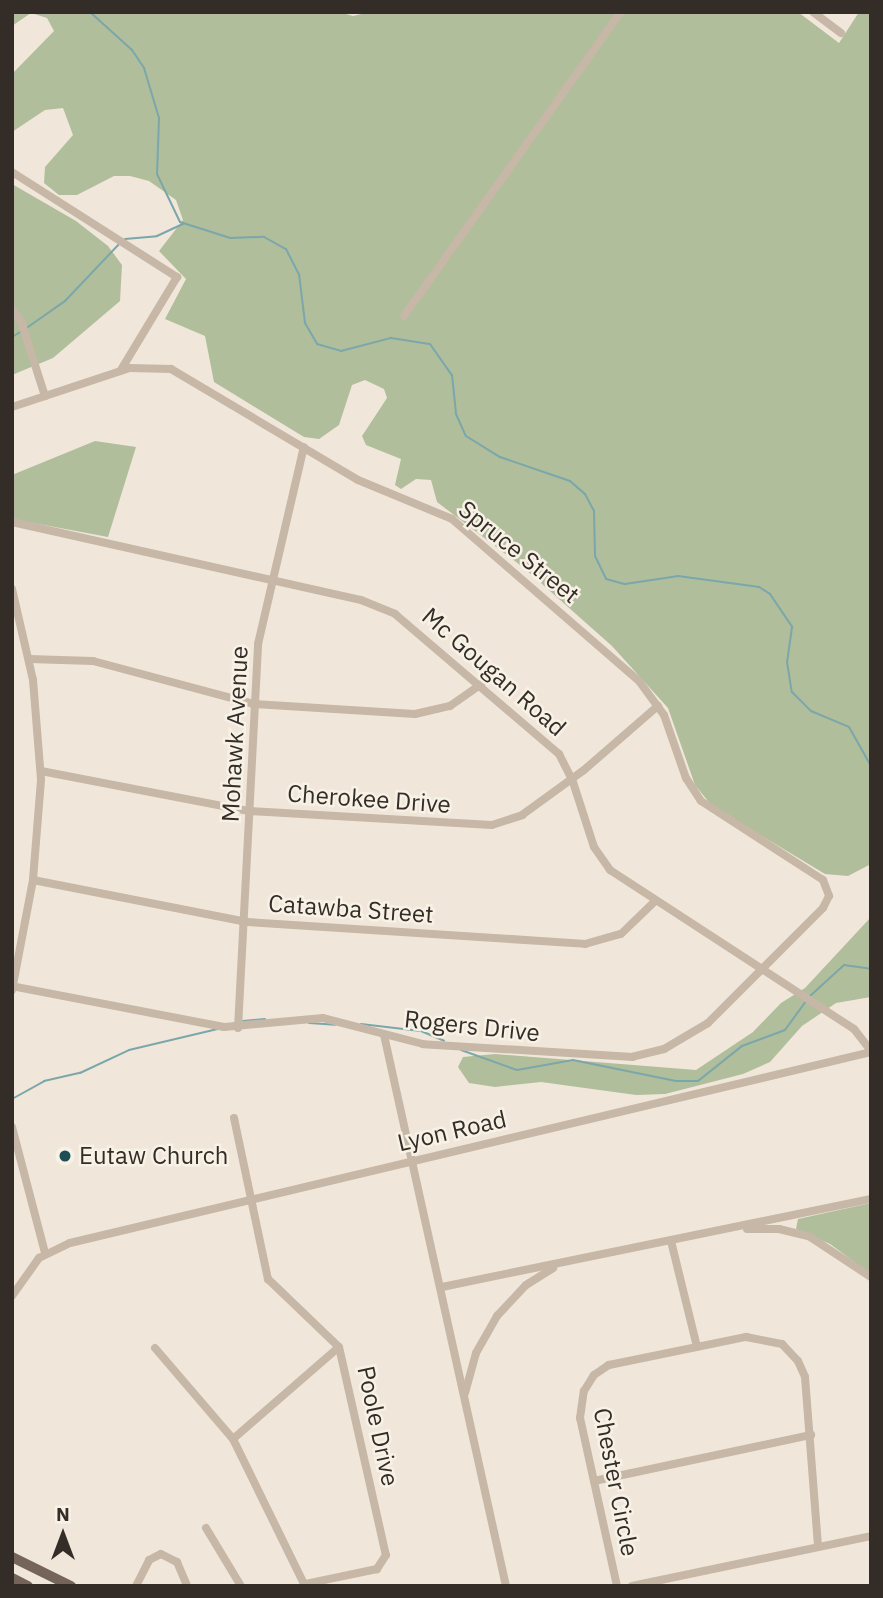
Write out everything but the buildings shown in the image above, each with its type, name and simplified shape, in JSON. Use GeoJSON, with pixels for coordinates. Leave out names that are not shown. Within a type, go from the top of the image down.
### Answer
{"type":"FeatureCollection","features":[{"type":"Feature","properties":{"kind":"main road"},"geometry":{"type":"LineString","coordinates":[[12,1557],[71,1586]]}},
{"type":"Feature","properties":{"kind":"main road"},"geometry":{"type":"LineString","coordinates":[[12,1578],[28,1586]]}},
{"type":"Feature","properties":{"kind":"street"},"geometry":{"type":"LineString","coordinates":[[404,316],[621,12]]}},
{"type":"Feature","properties":{"kind":"street"},"geometry":{"type":"LineString","coordinates":[[813,12],[841,33]]}},
{"type":"Feature","properties":{"kind":"street"},"geometry":{"type":"LineString","coordinates":[[12,172],[177,277],[121,371]]}},
{"type":"Feature","properties":{"kind":"street"},"geometry":{"type":"LineString","coordinates":[[12,309],[21,321],[45,396]]}},
{"type":"Feature","properties":{"kind":"street","name":"Spruce Street"},"geometry":{"type":"LineString","coordinates":[[12,407],[121,371],[148,366],[180,372],[374,489],[440,513],[484,542],[626,668],[658,706],[695,794],[823,880],[830,896]]}},
{"type":"Feature","properties":{"kind":"street","name":"Mohawk Avenue"},"geometry":{"type":"LineString","coordinates":[[238,1028],[247,922],[253,704],[258,644],[304,447]]}},
{"type":"Feature","properties":{"kind":"street","name":"Mc Gougan Road"},"geometry":{"type":"LineString","coordinates":[[12,522],[361,600],[395,614],[550,744],[572,779],[604,863],[655,901],[854,1030],[871,1052]]}},
{"type":"Feature","properties":{"kind":"street"},"geometry":{"type":"LineString","coordinates":[[12,589],[29,659],[41,771],[33,880],[13,988]]}},
{"type":"Feature","properties":{"kind":"street"},"geometry":{"type":"LineString","coordinates":[[29,659],[93,661],[253,704],[424,714],[450,706],[481,684]]}},
{"type":"Feature","properties":{"kind":"street","name":"Cherokee Drive"},"geometry":{"type":"LineString","coordinates":[[41,771],[249,811],[492,825],[522,815],[572,779],[658,706]]}},
{"type":"Feature","properties":{"kind":"street","name":"Catawba Street"},"geometry":{"type":"LineString","coordinates":[[33,880],[247,922],[586,944],[621,934],[655,901]]}},
{"type":"Feature","properties":{"kind":"street","name":"Rogers Drive"},"geometry":{"type":"LineString","coordinates":[[13,988],[238,1028],[323,1018],[423,1044],[642,1056],[693,1034],[824,908],[830,896]]}},
{"type":"Feature","properties":{"kind":"street"},"geometry":{"type":"LineString","coordinates":[[384,1035],[442,1287],[506,1586]]}},
{"type":"Feature","properties":{"kind":"street","name":"Lyon Road"},"geometry":{"type":"LineString","coordinates":[[45,1254],[70,1243],[871,1052]]}},
{"type":"Feature","properties":{"kind":"street"},"geometry":{"type":"LineString","coordinates":[[234,1118],[250,1199],[272,1287],[339,1347]]}},
{"type":"Feature","properties":{"kind":"street"},"geometry":{"type":"LineString","coordinates":[[12,1128],[45,1254],[12,1296]]}},
{"type":"Feature","properties":{"kind":"street"},"geometry":{"type":"LineString","coordinates":[[442,1287],[871,1199]]}},
{"type":"Feature","properties":{"kind":"street"},"geometry":{"type":"LineString","coordinates":[[733,1228],[779,1229],[810,1237],[871,1277]]}},
{"type":"Feature","properties":{"kind":"street"},"geometry":{"type":"LineString","coordinates":[[671,1241],[697,1347]]}},
{"type":"Feature","properties":{"kind":"street"},"geometry":{"type":"LineString","coordinates":[[464,1397],[476,1353],[497,1316],[526,1285],[562,1264]]}},
{"type":"Feature","properties":{"kind":"street","name":"Chester Circle"},"geometry":{"type":"LineString","coordinates":[[617,1586],[580,1418],[588,1382],[609,1365],[697,1347],[755,1336],[785,1347],[805,1377],[818,1547]]}},
{"type":"Feature","properties":{"kind":"street","name":"Poole Drive"},"geometry":{"type":"LineString","coordinates":[[339,1347],[386,1559],[373,1571],[305,1585],[233,1439],[339,1347]]}},
{"type":"Feature","properties":{"kind":"street"},"geometry":{"type":"LineString","coordinates":[[155,1348],[233,1439]]}},
{"type":"Feature","properties":{"kind":"street"},"geometry":{"type":"LineString","coordinates":[[594,1481],[811,1435]]}},
{"type":"Feature","properties":{"kind":"street"},"geometry":{"type":"LineString","coordinates":[[206,1528],[241,1586]]}},
{"type":"Feature","properties":{"kind":"street"},"geometry":{"type":"LineString","coordinates":[[632,1586],[871,1536]]}},
{"type":"Feature","properties":{"kind":"street"},"geometry":{"type":"LineString","coordinates":[[136,1586],[149,1560],[161,1554],[177,1562],[187,1586]]}},
{"type":"Feature","properties":{"kind":"street"},"geometry":{"type":"LineString","coordinates":[[679,1576],[682,1586]]}},
{"type":"Feature","properties":{"kind":"green space"},"geometry":{"type":"Polygon","coordinates":[[[12,12],[339,12],[353,16],[370,12],[798,12],[839,43],[859,12],[871,12],[871,864],[848,876],[825,874],[712,806],[695,785],[668,708],[612,646],[524,568],[437,502],[431,480],[416,479],[401,489],[395,485],[401,459],[366,445],[362,436],[387,398],[384,389],[365,380],[352,385],[339,425],[319,439],[304,437],[214,382],[205,336],[165,319],[186,279],[159,251],[183,220],[176,200],[149,181],[130,176],[114,176],[77,195],[59,195],[44,183],[45,167],[73,135],[63,108],[45,110],[12,132],[12,74],[54,31],[47,18],[31,13],[12,26],[12,12]]]}},
{"type":"Feature","properties":{"kind":"green space"},"geometry":{"type":"Polygon","coordinates":[[[12,184],[76,221],[108,246],[122,265],[120,301],[53,358],[12,375],[12,184]]]}},
{"type":"Feature","properties":{"kind":"green space"},"geometry":{"type":"Polygon","coordinates":[[[95,441],[136,447],[108,537],[12,519],[12,475],[95,441]]]}},
{"type":"Feature","properties":{"kind":"green space"},"geometry":{"type":"Polygon","coordinates":[[[871,917],[871,997],[836,1003],[802,1026],[770,1062],[743,1074],[665,1094],[636,1095],[541,1082],[495,1087],[469,1083],[458,1067],[463,1057],[495,1054],[696,1070],[753,1032],[781,1003],[805,988],[871,917]]]}},
{"type":"Feature","properties":{"kind":"green space"},"geometry":{"type":"Polygon","coordinates":[[[871,1203],[871,1274],[830,1244],[796,1229],[798,1219],[871,1203]]]}},
{"type":"Feature","properties":{"kind":"waterway"},"geometry":{"type":"LineString","coordinates":[[90,12],[132,50],[144,68],[159,118],[157,174],[180,222],[230,238],[264,237],[286,249],[299,274],[305,323],[317,344],[341,351],[391,338],[430,344],[452,375],[456,414],[466,436],[500,457],[570,481],[585,494],[594,511],[595,556],[606,579],[625,584],[678,576],[759,587],[770,594],[792,627],[787,662],[792,692],[811,711],[849,727],[871,766]]}},
{"type":"Feature","properties":{"kind":"waterway"},"geometry":{"type":"LineString","coordinates":[[125,239],[157,236],[183,224]]}},
{"type":"Feature","properties":{"kind":"waterway"},"geometry":{"type":"LineString","coordinates":[[28,327],[65,301],[119,244]]}},
{"type":"Feature","properties":{"kind":"waterway"},"geometry":{"type":"LineString","coordinates":[[12,337],[20,332]]}},
{"type":"Feature","properties":{"kind":"waterway"},"geometry":{"type":"LineString","coordinates":[[809,997],[844,965],[871,969]]}},
{"type":"Feature","properties":{"kind":"waterway"},"geometry":{"type":"LineString","coordinates":[[461,1050],[517,1070],[573,1060],[676,1081],[698,1081],[742,1046],[785,1030],[805,1002]]}},
{"type":"Feature","properties":{"kind":"waterway"},"geometry":{"type":"LineString","coordinates":[[243,1021],[265,1019]]}},
{"type":"Feature","properties":{"kind":"waterway"},"geometry":{"type":"LineString","coordinates":[[309,1023],[335,1025]]}},
{"type":"Feature","properties":{"kind":"waterway"},"geometry":{"type":"LineString","coordinates":[[361,1024],[421,1031],[444,1041]]}},
{"type":"Feature","properties":{"kind":"waterway"},"geometry":{"type":"LineString","coordinates":[[12,1099],[44,1081],[80,1073],[129,1050],[218,1029]]}},
{"type":"Feature","properties":{"kind":"place","name":"Eutaw Church"},"geometry":{"type":"Point","coordinates":[65,1156]}}]}
